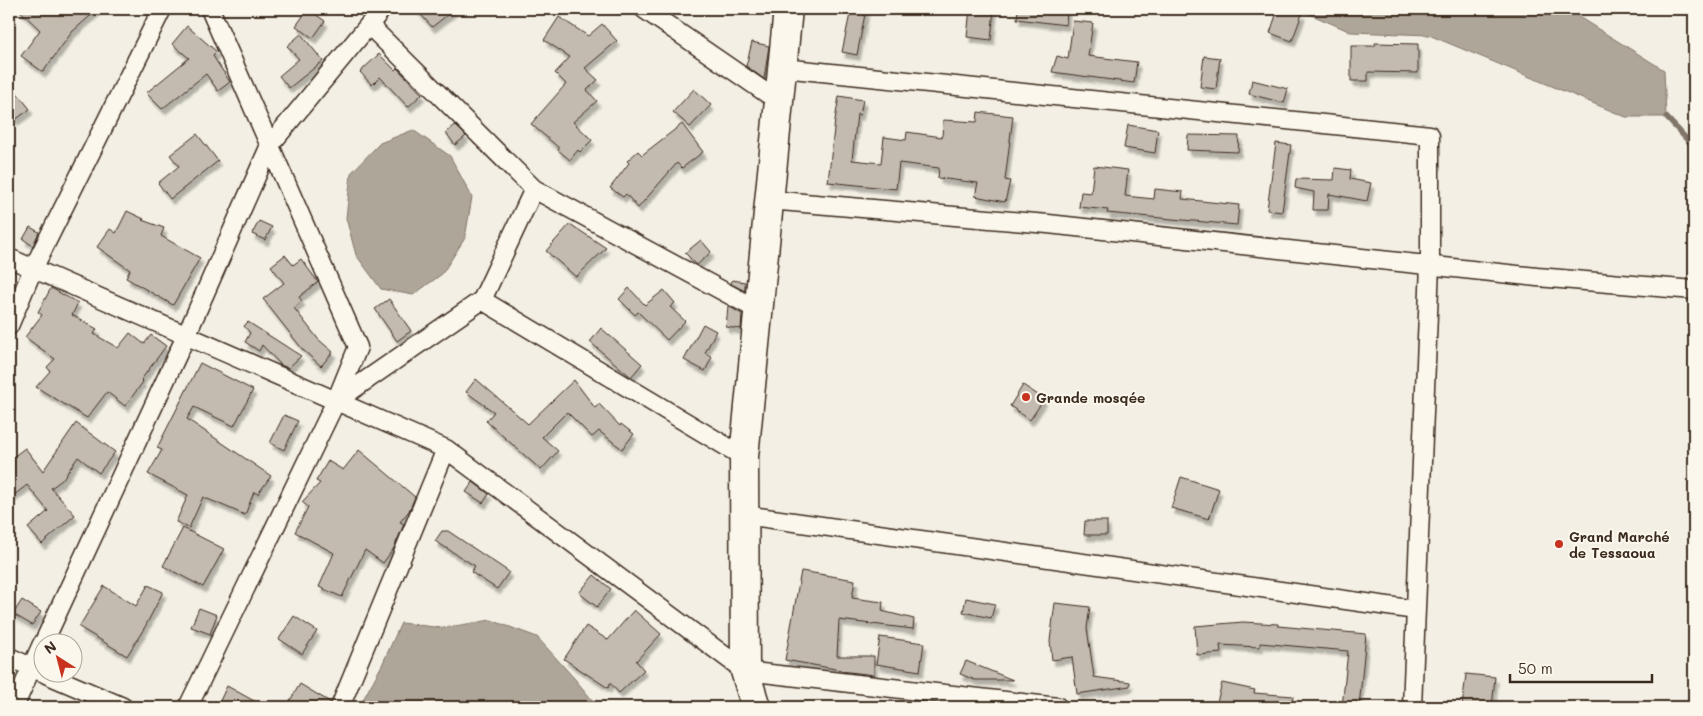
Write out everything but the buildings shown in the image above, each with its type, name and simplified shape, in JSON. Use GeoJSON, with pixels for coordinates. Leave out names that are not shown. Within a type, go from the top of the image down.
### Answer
{"type":"FeatureCollection","features":[{"type":"Feature","properties":{"kind":"highway"},"geometry":{"type":"LineString","coordinates":[[756,707],[745,671],[744,456],[788,9]]}},
{"type":"Feature","properties":{"kind":"street"},"geometry":{"type":"LineString","coordinates":[[9,326],[34,268],[162,9]]}},
{"type":"Feature","properties":{"kind":"street"},"geometry":{"type":"LineString","coordinates":[[188,707],[336,401],[358,346],[210,9]]}},
{"type":"Feature","properties":{"kind":"street"},"geometry":{"type":"LineString","coordinates":[[48,634],[186,336],[270,145],[382,9]]}},
{"type":"Feature","properties":{"kind":"street"},"geometry":{"type":"LineString","coordinates":[[644,9],[778,101]]}},
{"type":"Feature","properties":{"kind":"street"},"geometry":{"type":"LineString","coordinates":[[369,25],[534,189],[758,310]]}},
{"type":"Feature","properties":{"kind":"street"},"geometry":{"type":"LineString","coordinates":[[783,68],[1430,135],[1430,265],[1412,707]]}},
{"type":"Feature","properties":{"kind":"street"},"geometry":{"type":"LineString","coordinates":[[336,401],[482,300],[534,189]]}},
{"type":"Feature","properties":{"kind":"street"},"geometry":{"type":"LineString","coordinates":[[769,200],[1048,224],[1430,265],[1694,290]]}},
{"type":"Feature","properties":{"kind":"street"},"geometry":{"type":"LineString","coordinates":[[9,258],[446,449],[745,671],[1058,707]]}},
{"type":"Feature","properties":{"kind":"street"},"geometry":{"type":"LineString","coordinates":[[482,300],[744,456]]}},
{"type":"Feature","properties":{"kind":"street"},"geometry":{"type":"LineString","coordinates":[[340,707],[446,449]]}},
{"type":"Feature","properties":{"kind":"street"},"geometry":{"type":"LineString","coordinates":[[744,515],[1416,610]]}},
{"type":"Feature","properties":{"kind":"street"},"geometry":{"type":"LineString","coordinates":[[9,657],[32,667]]}},
{"type":"Feature","properties":{"kind":"street"},"geometry":{"type":"LineString","coordinates":[[14,707],[32,682]]}},
{"type":"Feature","properties":{"kind":"street"},"geometry":{"type":"LineString","coordinates":[[70,684],[123,707]]}},
{"type":"Feature","properties":{"kind":"shaded area"},"geometry":{"type":"Polygon","coordinates":[[[1298,9],[1541,9],[1574,14],[1664,70],[1666,117],[1626,117],[1429,35],[1351,32],[1298,9]]]}},
{"type":"Feature","properties":{"kind":"shaded area"},"geometry":{"type":"Polygon","coordinates":[[[413,130],[450,156],[472,197],[465,238],[442,274],[413,295],[381,289],[356,255],[346,218],[351,173],[380,143],[413,130]]]}},
{"type":"Feature","properties":{"kind":"shaded area"},"geometry":{"type":"Polygon","coordinates":[[[491,620],[537,637],[598,707],[359,707],[382,665],[401,623],[443,628],[491,620]]]}},
{"type":"Feature","properties":{"kind":"waterway"},"geometry":{"type":"LineString","coordinates":[[1666,117],[1694,147]]}},
{"type":"Feature","properties":{"kind":"place","name":"Grande mosqée"},"geometry":{"type":"Point","coordinates":[1026,397]}},
{"type":"Feature","properties":{"kind":"place","name":"Grand Marché de Tessaoua"},"geometry":{"type":"Point","coordinates":[1559,544]}}]}
